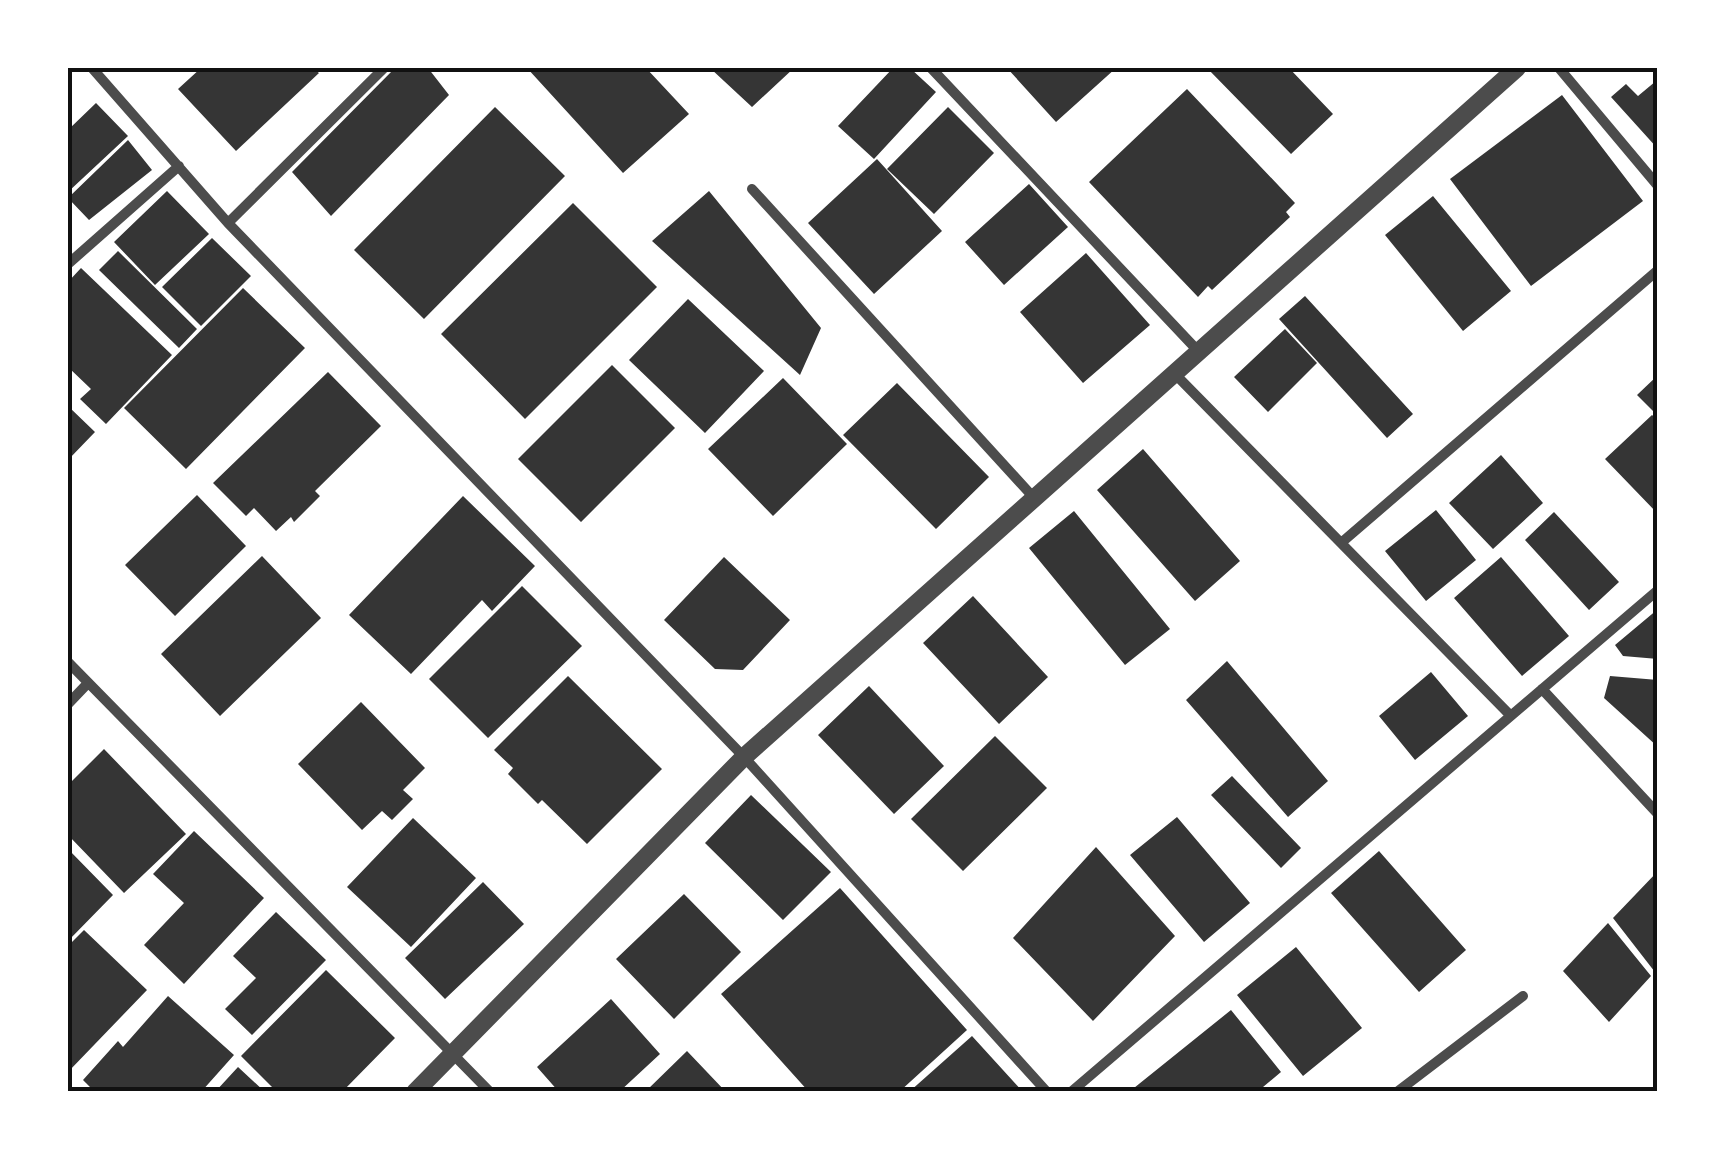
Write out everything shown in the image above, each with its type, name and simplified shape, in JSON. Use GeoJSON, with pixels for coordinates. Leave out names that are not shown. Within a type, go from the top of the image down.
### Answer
{"type":"FeatureCollection","features":[{"type":"Feature","properties":{"kind":"street"},"geometry":{"type":"LineString","coordinates":[[92,68],[228,223],[744,757],[1047,1092]]}},
{"type":"Feature","properties":{"kind":"street"},"geometry":{"type":"LineString","coordinates":[[228,223],[384,68]]}},
{"type":"Feature","properties":{"kind":"street"},"geometry":{"type":"LineString","coordinates":[[931,68],[1200,352]]}},
{"type":"Feature","properties":{"kind":"street"},"geometry":{"type":"LineString","coordinates":[[415,1092],[744,757],[1517,68]]}},
{"type":"Feature","properties":{"kind":"street"},"geometry":{"type":"LineString","coordinates":[[1559,68],[1658,186]]}},
{"type":"Feature","properties":{"kind":"street"},"geometry":{"type":"LineString","coordinates":[[68,264],[179,166]]}},
{"type":"Feature","properties":{"kind":"street"},"geometry":{"type":"LineString","coordinates":[[752,189],[1035,498]]}},
{"type":"Feature","properties":{"kind":"street"},"geometry":{"type":"LineString","coordinates":[[1341,544],[1658,270]]}},
{"type":"Feature","properties":{"kind":"street"},"geometry":{"type":"LineString","coordinates":[[1173,372],[1509,714]]}},
{"type":"Feature","properties":{"kind":"street"},"geometry":{"type":"LineString","coordinates":[[1071,1092],[1658,590]]}},
{"type":"Feature","properties":{"kind":"street"},"geometry":{"type":"LineString","coordinates":[[68,662],[490,1092]]}},
{"type":"Feature","properties":{"kind":"street"},"geometry":{"type":"LineString","coordinates":[[68,704],[88,683]]}},
{"type":"Feature","properties":{"kind":"street"},"geometry":{"type":"LineString","coordinates":[[1542,689],[1658,814]]}},
{"type":"Feature","properties":{"kind":"street"},"geometry":{"type":"LineString","coordinates":[[1398,1092],[1523,996]]}},
{"type":"Feature","properties":{"kind":"building"},"geometry":{"type":"Polygon","coordinates":[[[201,68],[313,68],[319,73],[236,151],[178,89],[201,68]]]}},
{"type":"Feature","properties":{"kind":"building"},"geometry":{"type":"Polygon","coordinates":[[[395,68],[428,68],[449,95],[331,216],[292,172],[395,68]]]}},
{"type":"Feature","properties":{"kind":"building"},"geometry":{"type":"Polygon","coordinates":[[[527,68],[646,68],[689,114],[623,173],[527,68]]]}},
{"type":"Feature","properties":{"kind":"building"},"geometry":{"type":"Polygon","coordinates":[[[710,68],[794,68],[752,107],[710,68]]]}},
{"type":"Feature","properties":{"kind":"building"},"geometry":{"type":"Polygon","coordinates":[[[893,68],[910,68],[936,92],[874,159],[838,126],[893,68]]]}},
{"type":"Feature","properties":{"kind":"building"},"geometry":{"type":"Polygon","coordinates":[[[1007,68],[1116,68],[1056,122],[1007,68]]]}},
{"type":"Feature","properties":{"kind":"building"},"geometry":{"type":"Polygon","coordinates":[[[1207,68],[1289,68],[1333,114],[1291,154],[1207,68]]]}},
{"type":"Feature","properties":{"kind":"building"},"geometry":{"type":"Polygon","coordinates":[[[1656,81],[1658,149],[1611,97],[1626,84],[1638,96],[1656,81]]]}},
{"type":"Feature","properties":{"kind":"building"},"geometry":{"type":"Polygon","coordinates":[[[1187,89],[1295,203],[1286,212],[1290,217],[1212,290],[1208,286],[1198,297],[1089,182],[1187,89]]]}},
{"type":"Feature","properties":{"kind":"building"},"geometry":{"type":"Polygon","coordinates":[[[1562,95],[1643,201],[1531,286],[1450,179],[1562,95]]]}},
{"type":"Feature","properties":{"kind":"building"},"geometry":{"type":"Polygon","coordinates":[[[96,103],[128,136],[68,192],[68,130],[96,103]]]}},
{"type":"Feature","properties":{"kind":"building"},"geometry":{"type":"Polygon","coordinates":[[[495,107],[565,176],[424,319],[354,250],[495,107]]]}},
{"type":"Feature","properties":{"kind":"building"},"geometry":{"type":"Polygon","coordinates":[[[948,107],[994,153],[934,214],[887,169],[948,107]]]}},
{"type":"Feature","properties":{"kind":"building"},"geometry":{"type":"Polygon","coordinates":[[[128,140],[152,170],[89,220],[68,198],[128,140]]]}},
{"type":"Feature","properties":{"kind":"building"},"geometry":{"type":"Polygon","coordinates":[[[877,159],[942,231],[874,294],[808,223],[877,159]]]}},
{"type":"Feature","properties":{"kind":"building"},"geometry":{"type":"Polygon","coordinates":[[[1029,184],[1068,227],[1004,285],[965,242],[1029,184]]]}},
{"type":"Feature","properties":{"kind":"building"},"geometry":{"type":"Polygon","coordinates":[[[167,191],[209,234],[155,285],[114,242],[167,191]]]}},
{"type":"Feature","properties":{"kind":"building"},"geometry":{"type":"Polygon","coordinates":[[[709,191],[821,328],[800,375],[652,241],[709,191]]]}},
{"type":"Feature","properties":{"kind":"building"},"geometry":{"type":"Polygon","coordinates":[[[1433,196],[1511,291],[1463,331],[1385,235],[1433,196]]]}},
{"type":"Feature","properties":{"kind":"building"},"geometry":{"type":"Polygon","coordinates":[[[573,203],[657,287],[525,419],[441,334],[573,203]]]}},
{"type":"Feature","properties":{"kind":"building"},"geometry":{"type":"Polygon","coordinates":[[[212,238],[251,276],[201,326],[162,287],[212,238]]]}},
{"type":"Feature","properties":{"kind":"building"},"geometry":{"type":"Polygon","coordinates":[[[118,251],[197,329],[179,348],[99,270],[118,251]]]}},
{"type":"Feature","properties":{"kind":"building"},"geometry":{"type":"Polygon","coordinates":[[[1086,253],[1150,325],[1083,383],[1020,312],[1086,253]]]}},
{"type":"Feature","properties":{"kind":"building"},"geometry":{"type":"Polygon","coordinates":[[[81,268],[172,355],[106,424],[80,399],[91,389],[68,367],[68,282],[81,268]]]}},
{"type":"Feature","properties":{"kind":"building"},"geometry":{"type":"Polygon","coordinates":[[[243,288],[305,348],[186,469],[124,408],[243,288]]]}},
{"type":"Feature","properties":{"kind":"building"},"geometry":{"type":"Polygon","coordinates":[[[1305,296],[1413,414],[1387,438],[1279,319],[1305,296]]]}},
{"type":"Feature","properties":{"kind":"building"},"geometry":{"type":"Polygon","coordinates":[[[688,299],[764,371],[705,433],[629,360],[688,299]]]}},
{"type":"Feature","properties":{"kind":"building"},"geometry":{"type":"Polygon","coordinates":[[[1285,329],[1317,363],[1268,412],[1234,377],[1285,329]]]}},
{"type":"Feature","properties":{"kind":"building"},"geometry":{"type":"Polygon","coordinates":[[[612,365],[675,428],[581,522],[518,459],[612,365]]]}},
{"type":"Feature","properties":{"kind":"building"},"geometry":{"type":"Polygon","coordinates":[[[328,372],[381,426],[315,491],[320,496],[294,522],[291,517],[276,531],[254,508],[246,516],[213,483],[328,372]]]}},
{"type":"Feature","properties":{"kind":"building"},"geometry":{"type":"Polygon","coordinates":[[[1658,375],[1658,416],[1637,395],[1658,375]]]}},
{"type":"Feature","properties":{"kind":"building"},"geometry":{"type":"Polygon","coordinates":[[[783,378],[847,444],[773,516],[708,449],[783,378]]]}},
{"type":"Feature","properties":{"kind":"building"},"geometry":{"type":"Polygon","coordinates":[[[897,383],[989,477],[936,529],[843,435],[897,383]]]}},
{"type":"Feature","properties":{"kind":"building"},"geometry":{"type":"Polygon","coordinates":[[[68,406],[95,432],[68,460],[68,406]]]}},
{"type":"Feature","properties":{"kind":"building"},"geometry":{"type":"Polygon","coordinates":[[[1652,415],[1658,420],[1658,514],[1605,459],[1652,415]]]}},
{"type":"Feature","properties":{"kind":"building"},"geometry":{"type":"Polygon","coordinates":[[[1143,449],[1240,561],[1195,601],[1097,490],[1143,449]]]}},
{"type":"Feature","properties":{"kind":"building"},"geometry":{"type":"Polygon","coordinates":[[[1501,455],[1543,503],[1493,549],[1449,503],[1501,455]]]}},
{"type":"Feature","properties":{"kind":"building"},"geometry":{"type":"Polygon","coordinates":[[[197,495],[246,546],[175,616],[125,565],[197,495]]]}},
{"type":"Feature","properties":{"kind":"building"},"geometry":{"type":"Polygon","coordinates":[[[463,496],[535,566],[492,611],[482,600],[411,674],[349,615],[463,496]]]}},
{"type":"Feature","properties":{"kind":"building"},"geometry":{"type":"Polygon","coordinates":[[[1436,510],[1476,560],[1426,601],[1385,551],[1436,510]]]}},
{"type":"Feature","properties":{"kind":"building"},"geometry":{"type":"Polygon","coordinates":[[[1074,511],[1170,629],[1125,665],[1029,548],[1074,511]]]}},
{"type":"Feature","properties":{"kind":"building"},"geometry":{"type":"Polygon","coordinates":[[[1554,512],[1619,582],[1589,610],[1525,540],[1554,512]]]}},
{"type":"Feature","properties":{"kind":"building"},"geometry":{"type":"Polygon","coordinates":[[[262,556],[321,618],[220,716],[161,654],[262,556]]]}},
{"type":"Feature","properties":{"kind":"building"},"geometry":{"type":"Polygon","coordinates":[[[724,557],[790,620],[743,670],[715,669],[664,620],[724,557]]]}},
{"type":"Feature","properties":{"kind":"building"},"geometry":{"type":"Polygon","coordinates":[[[1501,557],[1569,636],[1522,676],[1454,598],[1501,557]]]}},
{"type":"Feature","properties":{"kind":"building"},"geometry":{"type":"Polygon","coordinates":[[[522,586],[582,646],[488,738],[429,679],[522,586]]]}},
{"type":"Feature","properties":{"kind":"building"},"geometry":{"type":"Polygon","coordinates":[[[973,596],[1048,677],[999,724],[923,643],[973,596]]]}},
{"type":"Feature","properties":{"kind":"building"},"geometry":{"type":"Polygon","coordinates":[[[1658,609],[1658,659],[1623,656],[1615,645],[1658,609]]]}},
{"type":"Feature","properties":{"kind":"building"},"geometry":{"type":"Polygon","coordinates":[[[1227,661],[1328,781],[1288,817],[1186,700],[1227,661]]]}},
{"type":"Feature","properties":{"kind":"building"},"geometry":{"type":"Polygon","coordinates":[[[1431,672],[1468,716],[1415,760],[1379,716],[1431,672]]]}},
{"type":"Feature","properties":{"kind":"building"},"geometry":{"type":"Polygon","coordinates":[[[568,676],[662,769],[587,844],[542,800],[538,804],[508,774],[513,768],[494,750],[568,676]]]}},
{"type":"Feature","properties":{"kind":"building"},"geometry":{"type":"Polygon","coordinates":[[[1610,676],[1658,680],[1658,747],[1604,698],[1610,676]]]}},
{"type":"Feature","properties":{"kind":"building"},"geometry":{"type":"Polygon","coordinates":[[[869,686],[944,766],[894,814],[818,735],[869,686]]]}},
{"type":"Feature","properties":{"kind":"building"},"geometry":{"type":"Polygon","coordinates":[[[361,702],[425,768],[403,790],[413,799],[392,820],[382,811],[362,830],[298,764],[361,702]]]}},
{"type":"Feature","properties":{"kind":"building"},"geometry":{"type":"Polygon","coordinates":[[[995,736],[1047,788],[963,871],[911,819],[995,736]]]}},
{"type":"Feature","properties":{"kind":"building"},"geometry":{"type":"Polygon","coordinates":[[[104,749],[186,834],[124,893],[68,835],[68,785],[104,749]]]}},
{"type":"Feature","properties":{"kind":"building"},"geometry":{"type":"Polygon","coordinates":[[[1232,776],[1301,848],[1281,868],[1211,795],[1232,776]]]}},
{"type":"Feature","properties":{"kind":"building"},"geometry":{"type":"Polygon","coordinates":[[[751,795],[831,872],[783,920],[705,843],[751,795]]]}},
{"type":"Feature","properties":{"kind":"building"},"geometry":{"type":"Polygon","coordinates":[[[1177,817],[1250,903],[1204,942],[1130,855],[1177,817]]]}},
{"type":"Feature","properties":{"kind":"building"},"geometry":{"type":"Polygon","coordinates":[[[413,818],[476,878],[411,947],[347,887],[413,818]]]}},
{"type":"Feature","properties":{"kind":"building"},"geometry":{"type":"Polygon","coordinates":[[[194,831],[264,898],[184,984],[144,945],[184,903],[153,874],[194,831]]]}},
{"type":"Feature","properties":{"kind":"building"},"geometry":{"type":"Polygon","coordinates":[[[1096,847],[1175,936],[1093,1021],[1013,938],[1096,847]]]}},
{"type":"Feature","properties":{"kind":"building"},"geometry":{"type":"Polygon","coordinates":[[[68,849],[113,895],[68,941],[68,849]]]}},
{"type":"Feature","properties":{"kind":"building"},"geometry":{"type":"Polygon","coordinates":[[[1379,851],[1466,950],[1419,992],[1331,893],[1379,851]]]}},
{"type":"Feature","properties":{"kind":"building"},"geometry":{"type":"Polygon","coordinates":[[[1658,871],[1658,976],[1613,918],[1658,871]]]}},
{"type":"Feature","properties":{"kind":"building"},"geometry":{"type":"Polygon","coordinates":[[[483,882],[524,924],[445,999],[405,958],[483,882]]]}},
{"type":"Feature","properties":{"kind":"building"},"geometry":{"type":"Polygon","coordinates":[[[840,888],[967,1030],[899,1092],[809,1092],[721,994],[840,888]]]}},
{"type":"Feature","properties":{"kind":"building"},"geometry":{"type":"Polygon","coordinates":[[[684,894],[741,952],[674,1019],[616,959],[684,894]]]}},
{"type":"Feature","properties":{"kind":"building"},"geometry":{"type":"Polygon","coordinates":[[[276,912],[326,960],[252,1035],[225,1009],[256,978],[233,956],[276,912]]]}},
{"type":"Feature","properties":{"kind":"building"},"geometry":{"type":"Polygon","coordinates":[[[1608,923],[1651,976],[1609,1022],[1563,971],[1608,923]]]}},
{"type":"Feature","properties":{"kind":"building"},"geometry":{"type":"Polygon","coordinates":[[[84,930],[147,990],[68,1072],[68,946],[84,930]]]}},
{"type":"Feature","properties":{"kind":"building"},"geometry":{"type":"Polygon","coordinates":[[[1296,947],[1362,1028],[1303,1076],[1237,995],[1296,947]]]}},
{"type":"Feature","properties":{"kind":"building"},"geometry":{"type":"Polygon","coordinates":[[[326,970],[395,1038],[342,1092],[277,1092],[241,1056],[326,970]]]}},
{"type":"Feature","properties":{"kind":"building"},"geometry":{"type":"Polygon","coordinates":[[[168,996],[234,1055],[201,1092],[95,1092],[83,1080],[118,1041],[123,1047],[168,996]]]}},
{"type":"Feature","properties":{"kind":"building"},"geometry":{"type":"Polygon","coordinates":[[[611,999],[660,1054],[619,1092],[559,1092],[537,1067],[611,999]]]}},
{"type":"Feature","properties":{"kind":"building"},"geometry":{"type":"Polygon","coordinates":[[[1231,1010],[1281,1072],[1257,1092],[1129,1092],[1231,1010]]]}},
{"type":"Feature","properties":{"kind":"building"},"geometry":{"type":"Polygon","coordinates":[[[972,1036],[1023,1092],[909,1092],[972,1036]]]}},
{"type":"Feature","properties":{"kind":"building"},"geometry":{"type":"Polygon","coordinates":[[[687,1051],[726,1092],[645,1092],[687,1051]]]}},
{"type":"Feature","properties":{"kind":"building"},"geometry":{"type":"Polygon","coordinates":[[[238,1067],[265,1092],[215,1092],[238,1067]]]}}]}
